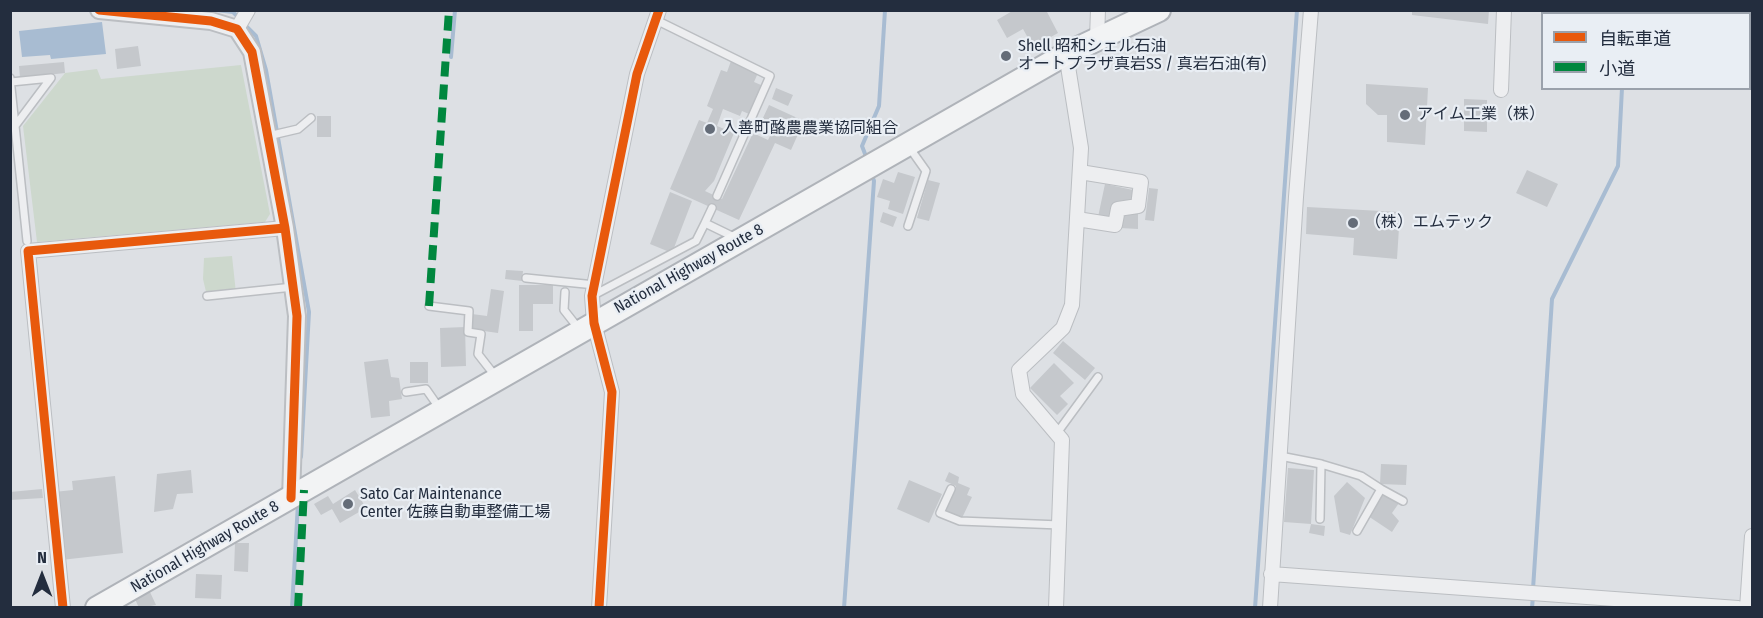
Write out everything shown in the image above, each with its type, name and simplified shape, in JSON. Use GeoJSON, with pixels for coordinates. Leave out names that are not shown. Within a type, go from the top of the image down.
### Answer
{"type":"FeatureCollection","features":[{"type":"Feature","properties":{"kind":"highway","name":"National Highway Route 8"},"geometry":{"type":"LineString","coordinates":[[97,608],[1066,54],[1159,10]]}},
{"type":"Feature","properties":{"kind":"street"},"geometry":{"type":"LineString","coordinates":[[99,10],[186,14],[212,21],[237,29],[252,52],[285,228],[297,316],[291,498]]}},
{"type":"Feature","properties":{"kind":"street"},"geometry":{"type":"LineString","coordinates":[[237,29],[248,15],[248,10]]}},
{"type":"Feature","properties":{"kind":"street"},"geometry":{"type":"LineString","coordinates":[[1097,38],[1098,10]]}},
{"type":"Feature","properties":{"kind":"street"},"geometry":{"type":"LineString","coordinates":[[1270,608],[1296,197],[1311,10]]}},
{"type":"Feature","properties":{"kind":"street"},"geometry":{"type":"LineString","coordinates":[[1501,90],[1504,10]]}},
{"type":"Feature","properties":{"kind":"street"},"geometry":{"type":"LineString","coordinates":[[599,608],[612,393],[587,327],[637,74],[657,15]]}},
{"type":"Feature","properties":{"kind":"street"},"geometry":{"type":"LineString","coordinates":[[1056,608],[1062,440],[1023,394],[1019,370],[1063,328],[1072,305],[1081,148],[1066,54]]}},
{"type":"Feature","properties":{"kind":"street"},"geometry":{"type":"LineString","coordinates":[[1077,219],[1115,225],[1118,209],[1138,206],[1142,182],[1080,172]]}},
{"type":"Feature","properties":{"kind":"street"},"geometry":{"type":"LineString","coordinates":[[63,608],[28,251],[285,228]]}},
{"type":"Feature","properties":{"kind":"street"},"geometry":{"type":"LineString","coordinates":[[1747,608],[1752,536]]}},
{"type":"Feature","properties":{"kind":"street"},"geometry":{"type":"LineString","coordinates":[[1271,574],[1737,608]]}},
{"type":"Feature","properties":{"kind":"lane"},"geometry":{"type":"LineString","coordinates":[[657,15],[770,76],[717,196]]}},
{"type":"Feature","properties":{"kind":"lane"},"geometry":{"type":"LineString","coordinates":[[15,126],[51,78],[11,80],[15,126],[27,241]]}},
{"type":"Feature","properties":{"kind":"lane"},"geometry":{"type":"LineString","coordinates":[[268,136],[298,129],[311,118]]}},
{"type":"Feature","properties":{"kind":"lane"},"geometry":{"type":"LineString","coordinates":[[908,145],[926,171],[908,226]]}},
{"type":"Feature","properties":{"kind":"lane"},"geometry":{"type":"LineString","coordinates":[[526,278],[594,290],[696,241],[712,208]]}},
{"type":"Feature","properties":{"kind":"lane"},"geometry":{"type":"LineString","coordinates":[[705,224],[741,240]]}},
{"type":"Feature","properties":{"kind":"lane"},"geometry":{"type":"LineString","coordinates":[[207,296],[293,287]]}},
{"type":"Feature","properties":{"kind":"lane"},"geometry":{"type":"LineString","coordinates":[[565,292],[564,310],[587,327]]}},
{"type":"Feature","properties":{"kind":"lane"},"geometry":{"type":"LineString","coordinates":[[429,306],[469,311],[468,332],[481,334],[478,354],[497,379]]}},
{"type":"Feature","properties":{"kind":"lane"},"geometry":{"type":"LineString","coordinates":[[1057,433],[1098,377]]}},
{"type":"Feature","properties":{"kind":"lane"},"geometry":{"type":"LineString","coordinates":[[406,393],[426,389],[441,411]]}},
{"type":"Feature","properties":{"kind":"lane"},"geometry":{"type":"LineString","coordinates":[[1280,456],[1321,464],[1361,476],[1403,501]]}},
{"type":"Feature","properties":{"kind":"lane"},"geometry":{"type":"LineString","coordinates":[[1320,519],[1321,464]]}},
{"type":"Feature","properties":{"kind":"lane"},"geometry":{"type":"LineString","coordinates":[[951,489],[940,513],[960,520],[1060,525]]}},
{"type":"Feature","properties":{"kind":"lane"},"geometry":{"type":"LineString","coordinates":[[1357,531],[1381,489]]}},
{"type":"Feature","properties":{"kind":"shaded area"},"geometry":{"type":"Polygon","coordinates":[[[241,65],[270,214],[265,222],[37,242],[23,126],[65,73],[97,69],[101,79],[241,65]]]}},
{"type":"Feature","properties":{"kind":"shaded area"},"geometry":{"type":"Polygon","coordinates":[[[232,256],[236,293],[207,296],[203,279],[204,258],[232,256]]]}},
{"type":"Feature","properties":{"kind":"water"},"geometry":{"type":"Polygon","coordinates":[[[102,22],[106,54],[51,59],[50,55],[22,57],[19,31],[102,22]]]}},
{"type":"Feature","properties":{"kind":"building"},"geometry":{"type":"Polygon","coordinates":[[[1014,10],[1046,10],[1058,33],[1033,47],[1023,29],[1007,38],[997,20],[1014,10]]]}},
{"type":"Feature","properties":{"kind":"building"},"geometry":{"type":"Polygon","coordinates":[[[1412,10],[1489,10],[1488,24],[1412,15],[1412,10]]]}},
{"type":"Feature","properties":{"kind":"building"},"geometry":{"type":"Polygon","coordinates":[[[138,46],[141,66],[117,69],[115,49],[138,46]]]}},
{"type":"Feature","properties":{"kind":"building"},"geometry":{"type":"Polygon","coordinates":[[[731,61],[758,73],[754,82],[761,85],[749,114],[742,111],[740,116],[723,109],[717,126],[734,133],[714,181],[705,191],[722,199],[753,133],[768,140],[775,126],[762,120],[769,105],[804,121],[791,150],[775,143],[739,220],[670,189],[699,120],[707,123],[713,109],[707,106],[721,70],[727,72],[731,61]]]}},
{"type":"Feature","properties":{"kind":"building"},"geometry":{"type":"Polygon","coordinates":[[[64,62],[65,73],[20,78],[19,66],[64,62]]]}},
{"type":"Feature","properties":{"kind":"building","name":"アイム工業（株）"},"geometry":{"type":"Polygon","coordinates":[[[1366,84],[1428,88],[1425,145],[1387,142],[1387,115],[1378,115],[1366,104],[1366,84]]]}},
{"type":"Feature","properties":{"kind":"building"},"geometry":{"type":"Polygon","coordinates":[[[776,88],[793,95],[788,106],[772,99],[776,88]]]}},
{"type":"Feature","properties":{"kind":"building"},"geometry":{"type":"Polygon","coordinates":[[[1464,99],[1487,100],[1487,132],[1464,131],[1464,99]]]}},
{"type":"Feature","properties":{"kind":"building"},"geometry":{"type":"Polygon","coordinates":[[[317,116],[331,116],[331,137],[317,137],[317,116]]]}},
{"type":"Feature","properties":{"kind":"building"},"geometry":{"type":"Polygon","coordinates":[[[1527,170],[1558,184],[1547,207],[1516,193],[1527,170]]]}},
{"type":"Feature","properties":{"kind":"building"},"geometry":{"type":"Polygon","coordinates":[[[898,172],[915,177],[903,214],[888,209],[890,201],[877,197],[883,179],[894,183],[898,172]]]}},
{"type":"Feature","properties":{"kind":"building"},"geometry":{"type":"Polygon","coordinates":[[[928,180],[940,183],[929,221],[917,218],[928,180]]]}},
{"type":"Feature","properties":{"kind":"building"},"geometry":{"type":"Polygon","coordinates":[[[1105,184],[1133,190],[1130,209],[1111,220],[1098,217],[1105,184]]]}},
{"type":"Feature","properties":{"kind":"building"},"geometry":{"type":"Polygon","coordinates":[[[1149,188],[1158,189],[1154,221],[1145,220],[1149,188]]]}},
{"type":"Feature","properties":{"kind":"building"},"geometry":{"type":"Polygon","coordinates":[[[670,192],[692,201],[672,253],[650,244],[670,192]]]}},
{"type":"Feature","properties":{"kind":"building","name":"（株）エムテック"},"geometry":{"type":"Polygon","coordinates":[[[1307,207],[1400,212],[1397,259],[1353,255],[1354,238],[1306,234],[1307,207]]]}},
{"type":"Feature","properties":{"kind":"building"},"geometry":{"type":"Polygon","coordinates":[[[1121,209],[1138,210],[1138,229],[1120,228],[1121,209]]]}},
{"type":"Feature","properties":{"kind":"building"},"geometry":{"type":"Polygon","coordinates":[[[883,212],[897,217],[893,227],[880,222],[883,212]]]}},
{"type":"Feature","properties":{"kind":"building"},"geometry":{"type":"Polygon","coordinates":[[[506,270],[523,271],[522,281],[505,279],[506,270]]]}},
{"type":"Feature","properties":{"kind":"building"},"geometry":{"type":"Polygon","coordinates":[[[519,285],[553,285],[553,304],[533,304],[533,331],[519,331],[519,285]]]}},
{"type":"Feature","properties":{"kind":"building"},"geometry":{"type":"Polygon","coordinates":[[[491,289],[504,291],[498,333],[470,329],[472,314],[487,316],[491,289]]]}},
{"type":"Feature","properties":{"kind":"building"},"geometry":{"type":"Polygon","coordinates":[[[465,327],[466,366],[441,367],[440,328],[465,327]]]}},
{"type":"Feature","properties":{"kind":"building"},"geometry":{"type":"Polygon","coordinates":[[[1063,341],[1095,368],[1085,380],[1053,353],[1063,341]]]}},
{"type":"Feature","properties":{"kind":"building"},"geometry":{"type":"Polygon","coordinates":[[[388,359],[391,377],[399,378],[402,399],[389,401],[390,416],[371,418],[364,362],[388,359]]]}},
{"type":"Feature","properties":{"kind":"building"},"geometry":{"type":"Polygon","coordinates":[[[410,362],[428,362],[428,383],[410,383],[410,362]]]}},
{"type":"Feature","properties":{"kind":"building"},"geometry":{"type":"Polygon","coordinates":[[[1054,363],[1074,383],[1060,396],[1068,404],[1057,415],[1030,388],[1054,363]]]}},
{"type":"Feature","properties":{"kind":"building"},"geometry":{"type":"Polygon","coordinates":[[[1381,464],[1407,465],[1406,485],[1380,484],[1381,464]]]}},
{"type":"Feature","properties":{"kind":"building"},"geometry":{"type":"Polygon","coordinates":[[[1288,468],[1314,470],[1311,524],[1284,522],[1288,468]]]}},
{"type":"Feature","properties":{"kind":"building"},"geometry":{"type":"Polygon","coordinates":[[[191,470],[193,493],[177,494],[173,509],[154,512],[157,474],[191,470]]]}},
{"type":"Feature","properties":{"kind":"building"},"geometry":{"type":"Polygon","coordinates":[[[949,472],[959,477],[958,483],[970,488],[967,495],[972,497],[962,518],[945,511],[956,486],[945,481],[949,472]]]}},
{"type":"Feature","properties":{"kind":"building"},"geometry":{"type":"Polygon","coordinates":[[[115,476],[123,553],[61,560],[54,492],[73,490],[72,481],[115,476]]]}},
{"type":"Feature","properties":{"kind":"building"},"geometry":{"type":"Polygon","coordinates":[[[909,480],[942,494],[929,523],[897,509],[909,480]]]}},
{"type":"Feature","properties":{"kind":"building"},"geometry":{"type":"Polygon","coordinates":[[[1347,482],[1365,498],[1350,535],[1340,532],[1334,496],[1347,482]]]}},
{"type":"Feature","properties":{"kind":"building"},"geometry":{"type":"Polygon","coordinates":[[[42,489],[43,498],[10,500],[10,492],[42,489]]]}},
{"type":"Feature","properties":{"kind":"building"},"geometry":{"type":"Polygon","coordinates":[[[355,490],[366,508],[340,523],[332,509],[321,515],[314,504],[328,496],[333,504],[355,490]]]}},
{"type":"Feature","properties":{"kind":"building"},"geometry":{"type":"Polygon","coordinates":[[[1384,493],[1399,503],[1392,513],[1399,521],[1392,532],[1368,516],[1384,493]]]}},
{"type":"Feature","properties":{"kind":"building"},"geometry":{"type":"Polygon","coordinates":[[[1311,524],[1325,526],[1324,536],[1309,533],[1311,524]]]}},
{"type":"Feature","properties":{"kind":"building"},"geometry":{"type":"Polygon","coordinates":[[[235,543],[249,543],[248,572],[234,571],[235,543]]]}},
{"type":"Feature","properties":{"kind":"building"},"geometry":{"type":"Polygon","coordinates":[[[196,574],[222,575],[221,599],[195,598],[196,574]]]}},
{"type":"Feature","properties":{"kind":"building"},"geometry":{"type":"Polygon","coordinates":[[[150,592],[156,605],[139,608],[135,599],[150,592]]]}},
{"type":"Feature","properties":{"kind":"waterway"},"geometry":{"type":"LineString","coordinates":[[216,10],[233,12],[240,19]]}},
{"type":"Feature","properties":{"kind":"waterway"},"geometry":{"type":"LineString","coordinates":[[451,57],[455,10]]}},
{"type":"Feature","properties":{"kind":"waterway"},"geometry":{"type":"LineString","coordinates":[[867,159],[862,146],[879,106],[885,10]]}},
{"type":"Feature","properties":{"kind":"waterway"},"geometry":{"type":"LineString","coordinates":[[1255,608],[1297,10]]}},
{"type":"Feature","properties":{"kind":"waterway"},"geometry":{"type":"LineString","coordinates":[[245,25],[256,36],[266,70],[309,312],[301,457]]}},
{"type":"Feature","properties":{"kind":"waterway"},"geometry":{"type":"LineString","coordinates":[[1533,589],[1552,299],[1618,166],[1622,90]]}},
{"type":"Feature","properties":{"kind":"waterway"},"geometry":{"type":"LineString","coordinates":[[844,608],[874,181],[872,175]]}},
{"type":"Feature","properties":{"kind":"waterway"},"geometry":{"type":"LineString","coordinates":[[292,608],[298,503]]}},
{"type":"Feature","properties":{"kind":"waterway"},"geometry":{"type":"LineString","coordinates":[[1532,608],[1533,596]]}},
{"type":"Feature","properties":{"kind":"marked path"},"geometry":{"type":"LineString","coordinates":[[429,306],[449,10]]}},
{"type":"Feature","properties":{"kind":"marked path"},"geometry":{"type":"LineString","coordinates":[[298,608],[304,490]]}},
{"type":"Feature","properties":{"kind":"cycle path"},"geometry":{"type":"LineString","coordinates":[[99,10],[211,21],[237,29],[252,52],[285,228],[297,316],[291,498]]}},
{"type":"Feature","properties":{"kind":"cycle path"},"geometry":{"type":"LineString","coordinates":[[599,608],[612,392],[594,323],[592,296],[637,74],[659,10]]}},
{"type":"Feature","properties":{"kind":"cycle path"},"geometry":{"type":"LineString","coordinates":[[63,608],[28,251],[285,228]]}},
{"type":"Feature","properties":{"kind":"place","name":"Shell 昭和シェル石油 オートプラザ真岩SS / 真岩石油(有)"},"geometry":{"type":"Point","coordinates":[1006,56]}},
{"type":"Feature","properties":{"kind":"place","name":"アイム工業（株）"},"geometry":{"type":"Point","coordinates":[1405,115]}},
{"type":"Feature","properties":{"kind":"place","name":"入善町酪農農業協同組合"},"geometry":{"type":"Point","coordinates":[710,129]}},
{"type":"Feature","properties":{"kind":"place","name":"（株）エムテック"},"geometry":{"type":"Point","coordinates":[1353,223]}},
{"type":"Feature","properties":{"kind":"place","name":"Sato Car Maintenance Center 佐藤自動車整備工場"},"geometry":{"type":"Point","coordinates":[348,504]}}]}
